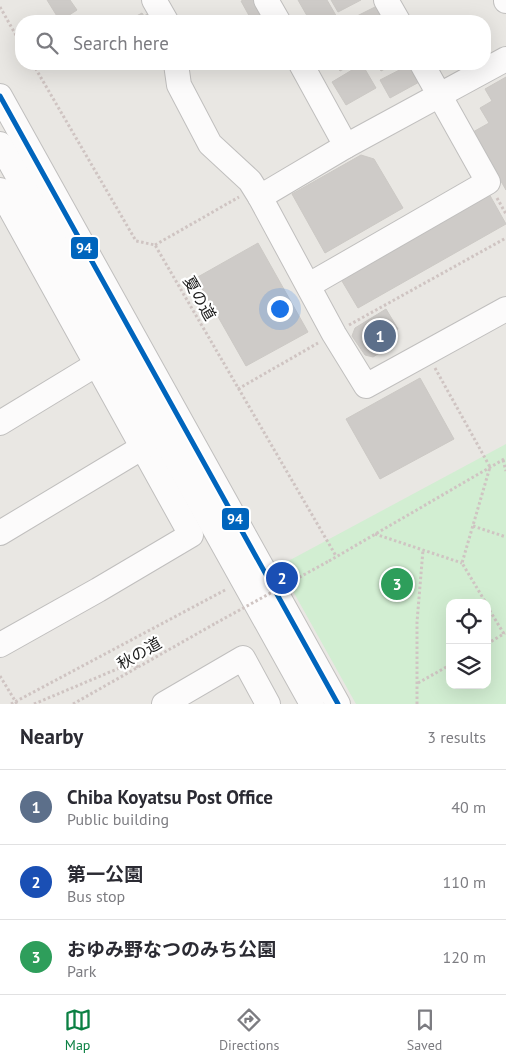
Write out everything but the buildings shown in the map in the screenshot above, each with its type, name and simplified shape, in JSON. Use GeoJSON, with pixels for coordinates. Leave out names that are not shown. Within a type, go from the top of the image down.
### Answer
{"type":"FeatureCollection","features":[{"type":"Feature","properties":{"kind":"street"},"geometry":{"type":"LineString","coordinates":[[154,0],[163,15]]}},
{"type":"Feature","properties":{"kind":"street"},"geometry":{"type":"LineString","coordinates":[[266,0],[275,15]]}},
{"type":"Feature","properties":{"kind":"street"},"geometry":{"type":"LineString","coordinates":[[386,0],[395,15]]}},
{"type":"Feature","properties":{"kind":"street"},"geometry":{"type":"LineString","coordinates":[[491,67],[506,59]]}},
{"type":"Feature","properties":{"kind":"street"},"geometry":{"type":"LineString","coordinates":[[177,70],[179,85],[210,144],[250,181],[309,285],[334,334],[366,386],[506,309]]}},
{"type":"Feature","properties":{"kind":"street"},"geometry":{"type":"LineString","coordinates":[[304,70],[346,146]]}},
{"type":"Feature","properties":{"kind":"street"},"geometry":{"type":"LineString","coordinates":[[309,285],[488,182],[425,70]]}},
{"type":"Feature","properties":{"kind":"street"},"geometry":{"type":"LineString","coordinates":[[257,192],[485,70]]}},
{"type":"Feature","properties":{"kind":"street"},"geometry":{"type":"LineString","coordinates":[[0,96],[338,704]]}},
{"type":"Feature","properties":{"kind":"street"},"geometry":{"type":"LineString","coordinates":[[0,144],[312,704]]}},
{"type":"Feature","properties":{"kind":"street"},"geometry":{"type":"LineString","coordinates":[[0,190],[191,535],[0,645]]}},
{"type":"Feature","properties":{"kind":"street"},"geometry":{"type":"LineString","coordinates":[[2,416],[96,364]]}},
{"type":"Feature","properties":{"kind":"street"},"geometry":{"type":"LineString","coordinates":[[0,533],[142,447]]}},
{"type":"Feature","properties":{"kind":"street"},"geometry":{"type":"LineString","coordinates":[[164,704],[243,658],[268,704]]}},
{"type":"Feature","properties":{"kind":"path"},"geometry":{"type":"LineString","coordinates":[[0,7],[15,33]]}},
{"type":"Feature","properties":{"kind":"path"},"geometry":{"type":"LineString","coordinates":[[36,70],[136,241],[155,246],[257,192]]}},
{"type":"Feature","properties":{"kind":"path"},"geometry":{"type":"LineString","coordinates":[[238,389],[506,238]]}},
{"type":"Feature","properties":{"kind":"path","name":"夏の道"},"geometry":{"type":"LineString","coordinates":[[155,246],[336,556]]}},
{"type":"Feature","properties":{"kind":"path"},"geometry":{"type":"LineString","coordinates":[[426,352],[490,467],[462,563]]}},
{"type":"Feature","properties":{"kind":"path"},"geometry":{"type":"LineString","coordinates":[[504,459],[506,471]]}},
{"type":"Feature","properties":{"kind":"path","name":"秋の道"},"geometry":{"type":"LineString","coordinates":[[73,704],[329,561],[504,459]]}},
{"type":"Feature","properties":{"kind":"path"},"geometry":{"type":"LineString","coordinates":[[473,526],[506,537]]}},
{"type":"Feature","properties":{"kind":"path"},"geometry":{"type":"LineString","coordinates":[[374,534],[462,563],[483,599]]}},
{"type":"Feature","properties":{"kind":"path"},"geometry":{"type":"LineString","coordinates":[[418,704],[417,622],[423,550]]}},
{"type":"Feature","properties":{"kind":"path"},"geometry":{"type":"LineString","coordinates":[[11,704],[243,580]]}},
{"type":"Feature","properties":{"kind":"path"},"geometry":{"type":"LineString","coordinates":[[491,612],[505,634],[491,642]]}},
{"type":"Feature","properties":{"kind":"path"},"geometry":{"type":"LineString","coordinates":[[34,704],[129,664],[140,667]]}},
{"type":"Feature","properties":{"kind":"path"},"geometry":{"type":"LineString","coordinates":[[417,683],[446,667]]}},
{"type":"Feature","properties":{"kind":"path"},"geometry":{"type":"LineString","coordinates":[[0,676],[16,703]]}},
{"type":"Feature","properties":{"kind":"green space"},"geometry":{"type":"Polygon","coordinates":[[[506,444],[506,704],[356,704],[279,566],[506,444]]]}},
{"type":"Feature","properties":{"kind":"transit line","name":"94"},"geometry":{"type":"LineString","coordinates":[[0,96],[338,704]]}},
{"type":"Feature","properties":{"kind":"place","name":"Chiba Koyatsu Post Office"},"geometry":{"type":"Point","coordinates":[380,336]}},
{"type":"Feature","properties":{"kind":"place","name":"第一公園"},"geometry":{"type":"Point","coordinates":[282,578]}},
{"type":"Feature","properties":{"kind":"place","name":"おゆみ野なつのみち公園"},"geometry":{"type":"Point","coordinates":[397,584]}}]}
